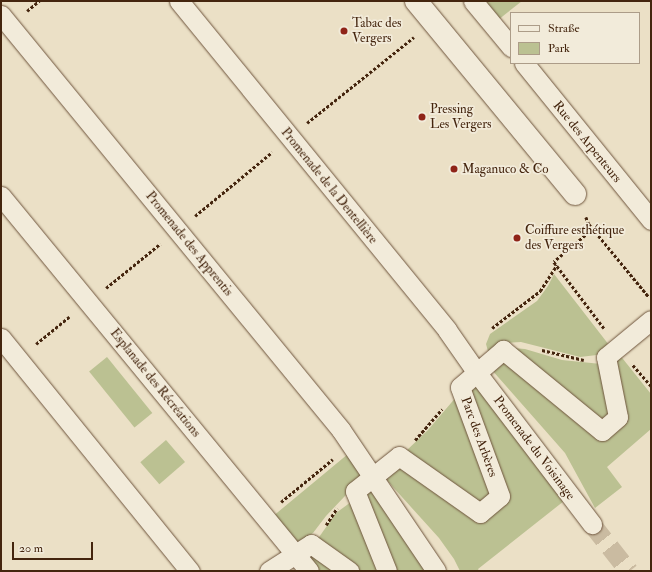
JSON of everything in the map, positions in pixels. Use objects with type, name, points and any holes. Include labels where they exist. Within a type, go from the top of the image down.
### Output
[{"type":"street","name":"Promenade de la Dentellière","points":[[179,1],[447,330],[477,373]]},
{"type":"street","points":[[416,1],[575,194]]},
{"type":"street","points":[[473,1],[510,46]]},
{"type":"street","name":"Promenade des Apprentis","points":[[1,15],[341,430],[371,477],[436,571]]},
{"type":"street","name":"Rue des Arpenteurs","points":[[525,64],[651,220]]},
{"type":"street","name":"Esplanade des Récréations","points":[[1,196],[309,571]]},
{"type":"street","points":[[504,352],[602,431],[618,417],[612,352],[651,320]]},
{"type":"street","points":[[1,338],[190,571]]},
{"type":"street","name":"Parc des Arbères","points":[[399,456],[480,513],[500,496],[460,387],[503,350],[504,352]]},
{"type":"street","name":"Promenade du Voisinage","points":[[477,373],[592,524]]},
{"type":"street","points":[[387,571],[355,491],[399,456]]},
{"type":"street","points":[[268,571],[311,544],[349,571]]},
{"type":"path","points":[[575,194],[589,224],[651,301]]},
{"type":"path","points":[[504,352],[513,344],[521,344],[578,359],[591,360],[612,352],[554,262],[593,229]]},
{"type":"path","points":[[114,282],[148,253]]},
{"type":"path","points":[[486,332],[540,291],[557,265]]},
{"type":"path","points":[[18,359],[88,302]]},
{"type":"path","points":[[399,456],[428,427],[460,387]]},
{"type":"path","points":[[264,516],[350,445]]},
{"type":"path","points":[[311,544],[322,531],[336,509],[355,491]]},
{"type":"green space","points":[[483,1],[522,1],[498,20]]},
{"type":"green space","points":[[554,274],[609,345],[597,355],[580,357],[521,342],[505,343],[489,355],[486,344],[490,334],[537,301],[548,286]]},
{"type":"green space","points":[[512,348],[525,349],[562,360],[601,364],[611,414],[601,422]]},
{"type":"green space","points":[[619,354],[651,394],[651,429],[607,467],[622,487],[595,508],[565,453],[491,369],[503,360],[601,439],[624,419],[612,360]]},
{"type":"green space","points":[[107,357],[152,413],[134,427],[89,371]]},
{"type":"green space","points":[[476,382],[564,501],[478,569],[479,571],[460,571],[454,559],[439,538],[383,476],[399,463],[479,520],[508,498],[467,389]]},
{"type":"green space","points":[[457,396],[493,493],[479,505],[405,452],[428,430]]},
{"type":"green space","points":[[166,440],[185,462],[159,484],[140,462]]},
{"type":"green space","points":[[348,454],[363,477],[326,516],[313,533],[295,545],[272,517]]},
{"type":"green space","points":[[371,487],[430,571],[392,571],[362,495]]},
{"type":"green space","points":[[351,502],[379,571],[358,571],[317,540],[336,513]]},
{"type":"green space","points":[[312,551],[337,571],[317,571],[304,556]]},
{"type":"tunnel","points":[[592,524],[629,571]]},
{"type":"place","name":"Tabac des Vergers","points":[[344,31]]},
{"type":"place","name":"Pressing Les Vergers","points":[[422,117]]},
{"type":"place","name":"Maganuco & Co","points":[[454,169]]},
{"type":"place","name":"Coiffure esthétique des Vergers","points":[[517,238]]}]
